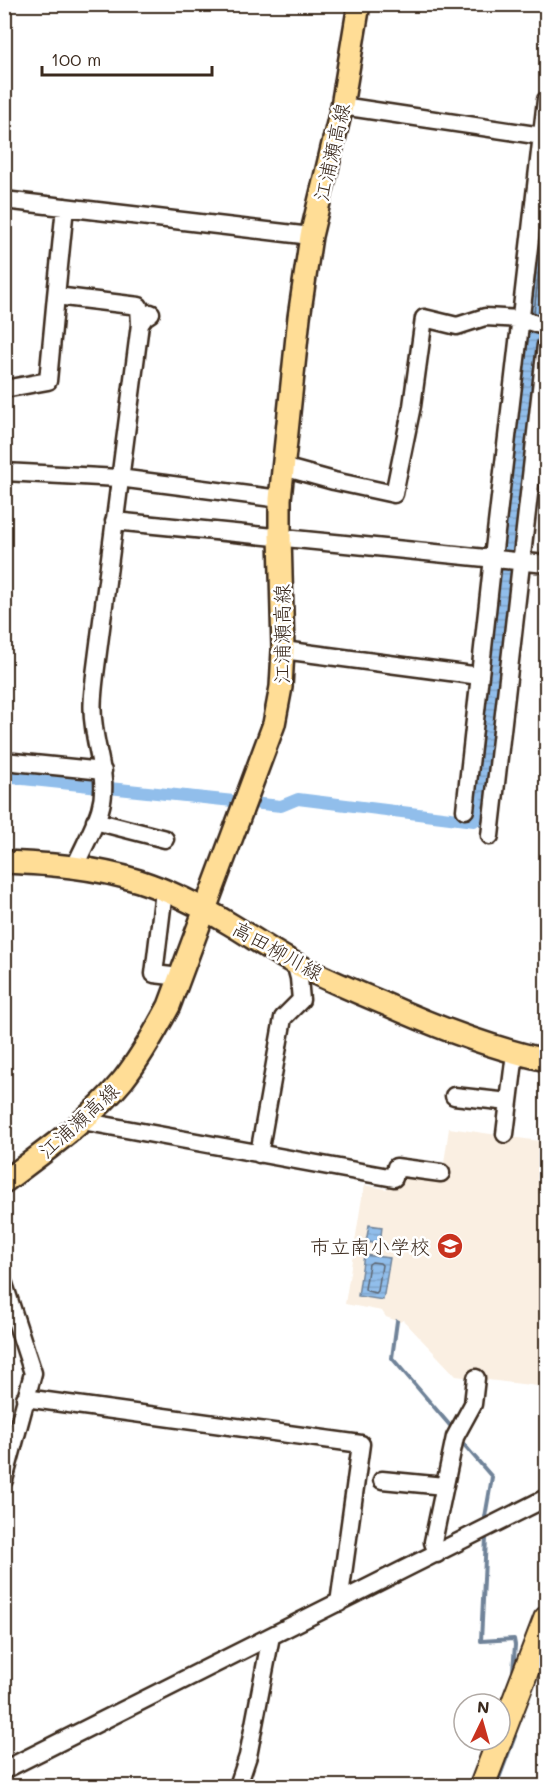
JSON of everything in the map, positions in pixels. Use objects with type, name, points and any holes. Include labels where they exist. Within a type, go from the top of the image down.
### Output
[{"type":"highway","points":[[482,1786],[546,1619]]},
{"type":"main road","name":"江浦瀬高線","points":[[4,1182],[82,1121],[108,1097],[135,1065],[169,1006],[274,724],[282,687],[283,650],[280,499],[299,317],[311,236],[342,106],[359,4]]},
{"type":"main road","name":"高田柳川線","points":[[4,862],[75,866],[111,873],[164,891],[227,922],[295,963],[423,1021],[478,1042],[546,1060]]},
{"type":"street","points":[[465,810],[546,100]]},
{"type":"street","points":[[342,106],[542,136]]},
{"type":"street","points":[[4,200],[311,236]]},
{"type":"street","points":[[4,389],[48,381],[65,207]]},
{"type":"street","points":[[56,296],[139,306],[145,319],[119,478],[92,707],[103,784],[98,815],[75,866]]},
{"type":"street","points":[[283,467],[394,494],[412,406],[424,318],[457,326],[485,317],[521,319],[546,327]]},
{"type":"street","points":[[490,836],[546,345]]},
{"type":"street","points":[[4,472],[119,478],[280,499]]},
{"type":"street","points":[[114,521],[546,564]]},
{"type":"street","points":[[283,650],[480,676]]},
{"type":"street","points":[[4,761],[102,768]]},
{"type":"street","points":[[98,815],[165,839]]},
{"type":"street","points":[[164,891],[154,974],[180,977]]},
{"type":"street","points":[[259,1154],[283,1018],[301,1000],[295,963]]},
{"type":"street","points":[[505,1134],[515,1053]]},
{"type":"street","points":[[454,1096],[509,1102]]},
{"type":"street","points":[[82,1121],[394,1178],[396,1167],[441,1173]]},
{"type":"street","points":[[4,1284],[33,1373],[4,1480]]},
{"type":"street","points":[[437,1554],[433,1542],[454,1437],[472,1404],[476,1378]]},
{"type":"street","points":[[26,1398],[361,1444],[339,1603]]},
{"type":"street","points":[[382,1480],[444,1486]]},
{"type":"street","points":[[4,1770],[546,1498]]},
{"type":"street","points":[[238,1786],[248,1756],[271,1636]]},
{"type":"shaded area","name":"市立南小学校","points":[[449,1128],[546,1142],[546,1387],[456,1376],[403,1320],[400,1322],[386,1317],[382,1311],[345,1304],[364,1185],[387,1189],[388,1182],[398,1170],[442,1177]]},
{"type":"water","points":[[546,155],[546,293],[484,830],[469,812]]},
{"type":"water","points":[[369,1225],[382,1227],[380,1244],[366,1242]]},
{"type":"water","points":[[364,1255],[390,1258],[383,1300],[358,1296]]},
{"type":"waterway","points":[[4,777],[281,806],[298,799],[474,821],[476,802]]},
{"type":"waterway","points":[[397,1321],[392,1358],[453,1429]]},
{"type":"waterway","points":[[460,1440],[492,1477],[485,1517]]},
{"type":"waterway","points":[[486,1538],[481,1641],[514,1639],[513,1672]]},
{"type":"waterway","points":[[496,1786],[515,1736]]},
{"type":"place","name":"市立南小学校","points":[[450,1246]]}]
